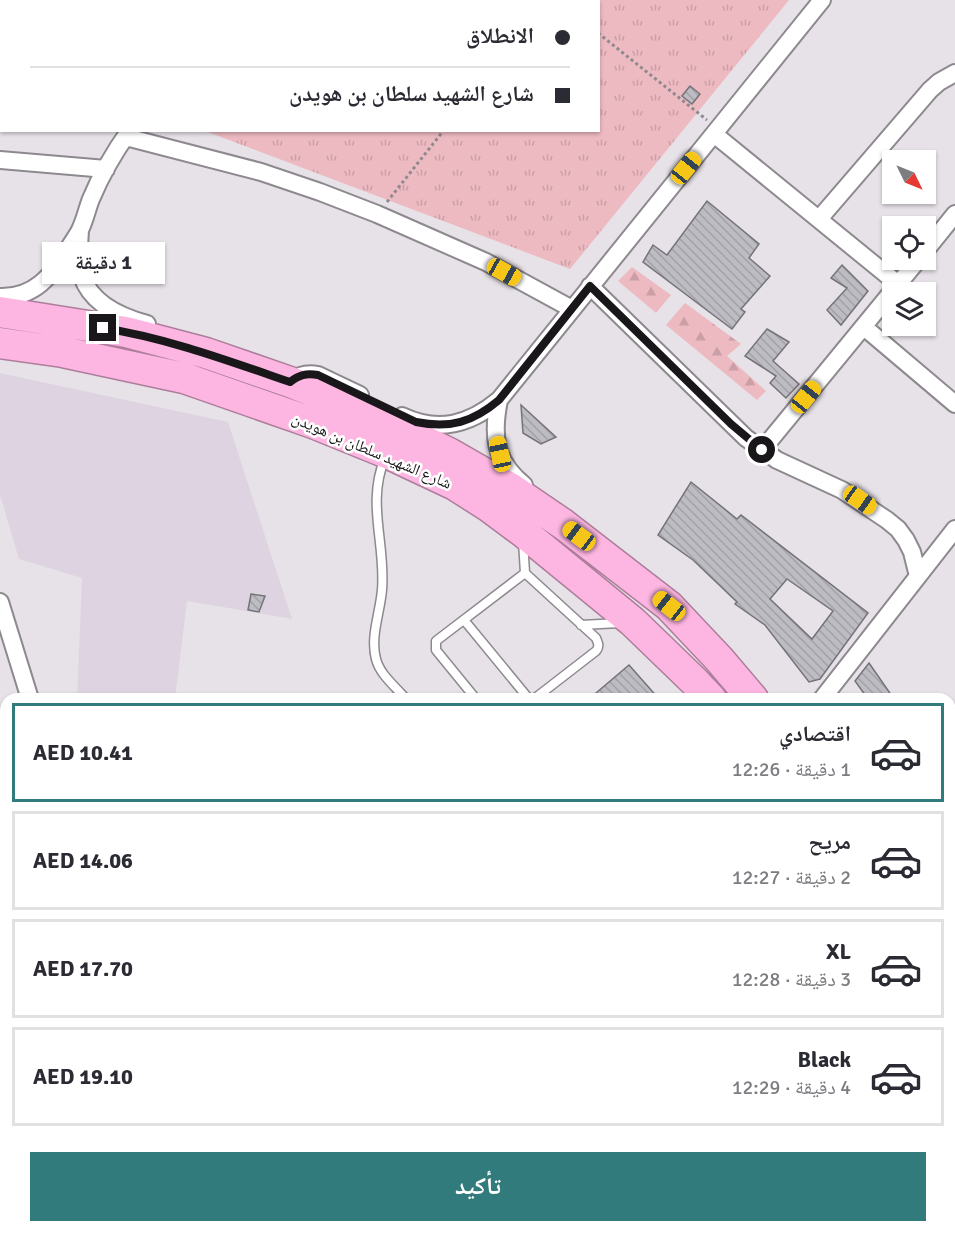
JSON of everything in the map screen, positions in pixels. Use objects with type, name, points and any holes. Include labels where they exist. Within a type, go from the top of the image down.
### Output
[{"type":"highway","name":"شارع الشهيد سلطان بن هويدن","points":[[0,312],[126,332],[206,353],[290,382],[358,409],[449,453],[510,488],[563,524],[669,606],[745,689]]},
{"type":"highway","name":"شارع الشهيد سلطان بن هويدن","points":[[0,343],[63,352],[184,378],[314,423],[387,453],[455,485],[523,532],[633,622],[705,693]]},
{"type":"highway","points":[[633,622],[651,630],[670,644],[692,662],[722,693]]},
{"type":"highway","points":[[733,693],[737,687],[745,689]]},
{"type":"street","points":[[80,230],[79,252],[83,277],[95,299],[115,312],[136,322],[255,356],[290,382],[304,374],[318,375],[416,422],[446,425],[460,422],[487,410],[499,400],[822,0]]},
{"type":"street","points":[[819,219],[930,90],[955,73]]},
{"type":"street","points":[[716,131],[896,282]]},
{"type":"street","points":[[0,297],[21,295],[34,289],[55,270],[80,230],[91,198],[128,134],[261,172],[377,214],[486,262],[572,309]]},
{"type":"street","points":[[0,160],[106,169]]},
{"type":"street","points":[[936,239],[953,219]]},
{"type":"street","points":[[900,282],[910,270]]},
{"type":"street","points":[[590,286],[731,424],[762,450],[793,468],[842,490],[898,529],[912,552],[918,576]]},
{"type":"street","points":[[762,450],[882,304]]},
{"type":"street","points":[[864,327],[955,404]]},
{"type":"street","points":[[499,400],[495,421],[500,454],[509,470],[522,483],[551,502],[563,524]]},
{"type":"street","points":[[827,693],[955,530]]},
{"type":"street","points":[[0,602],[28,693]]},
{"type":"lane","points":[[387,453],[377,482],[376,497],[382,590],[374,649],[376,661],[382,673],[400,693]]},
{"type":"lane","points":[[523,532],[525,573],[596,638],[598,643],[596,651],[540,693]]},
{"type":"lane","points":[[471,693],[436,650],[436,641],[525,573]]},
{"type":"lane","points":[[464,620],[527,693]]},
{"type":"lane","points":[[581,625],[633,622]]},
{"type":"path","points":[[600,35],[716,131]]},
{"type":"path","points":[[377,214],[442,132]]},
{"type":"shaded area","points":[[0,373],[228,422],[292,619],[187,601],[176,693],[77,693],[82,578],[19,559],[0,495]]},
{"type":"green space","points":[[600,0],[789,0],[570,269],[208,132],[600,132]]},
{"type":"green space","points":[[632,267],[671,295],[656,313],[618,281]]},
{"type":"green space","points":[[685,303],[741,344],[727,356],[766,391],[757,400],[666,325]]},
{"type":"building","points":[[690,86],[700,94],[692,104],[682,96]]},
{"type":"building","points":[[707,201],[759,244],[749,258],[770,276],[741,309],[745,312],[732,329],[643,262],[653,245],[667,255]]},
{"type":"building","points":[[842,265],[868,291],[841,325],[827,310],[847,288],[831,278]]},
{"type":"building","points":[[767,329],[789,342],[773,361],[799,384],[786,398],[770,383],[776,376],[745,356]]},
{"type":"building","points":[[521,405],[556,437],[541,444],[523,433]]},
{"type":"building","points":[[691,482],[737,519],[741,515],[868,613],[820,679],[809,682],[765,625],[735,604],[737,602],[693,560],[658,535]],"holes":[[[787,579],[833,611],[812,639],[770,599]]]},
{"type":"building","points":[[251,594],[265,596],[259,612],[248,610]]},
{"type":"building","points":[[869,663],[890,693],[864,693],[855,681]]},
{"type":"building","points":[[629,665],[654,693],[596,693]]},
{"type":"route","points":[[103,328],[206,353],[290,382],[304,374],[318,375],[416,422],[446,425],[474,417],[499,400],[590,286],[731,424],[762,450]]}]
